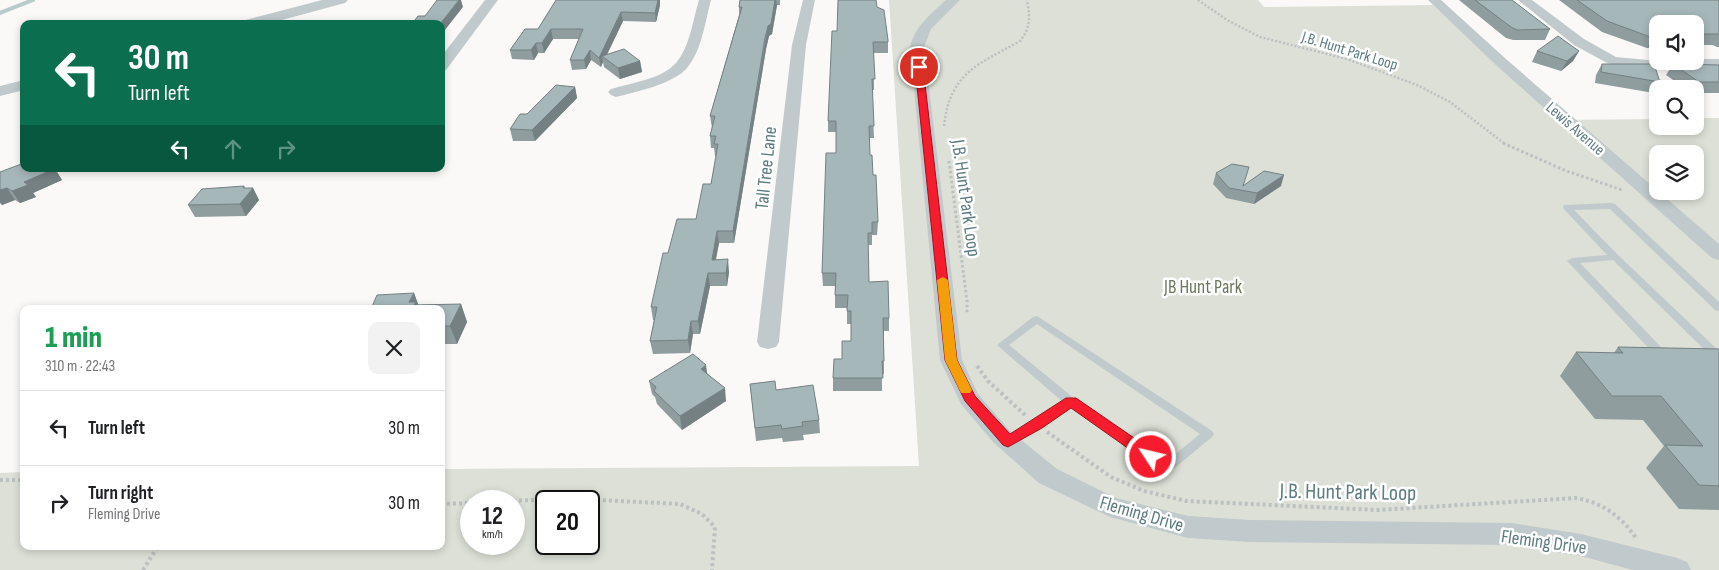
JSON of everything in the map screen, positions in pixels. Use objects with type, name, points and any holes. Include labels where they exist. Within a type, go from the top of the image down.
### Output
[{"type":"street","points":[[263,20],[340,0]]},
{"type":"street","points":[[445,63],[492,0]]},
{"type":"street","points":[[616,92],[668,74],[680,67],[688,53],[705,0]]},
{"type":"street","name":"Tall Tree Lane","points":[[768,342],[799,45],[809,0]]},
{"type":"street","name":"Fleming Drive","points":[[954,0],[924,28],[919,36],[917,47],[951,360],[969,398],[1008,442],[1048,476],[1110,507],[1188,527],[1250,531],[1511,534],[1580,545],[1676,570]]},
{"type":"street","name":"Lewis Avenue","points":[[1434,0],[1501,62],[1719,254]]},
{"type":"street","points":[[1524,0],[1598,54],[1615,61],[1641,64],[1719,63]]},
{"type":"street","points":[[0,91],[20,86]]},
{"type":"lane","points":[[1719,308],[1612,206],[1567,207],[1615,257],[1719,357]]},
{"type":"lane","points":[[1615,257],[1572,261],[1660,353],[1680,354]]},
{"type":"lane","points":[[1037,318],[1208,434],[1167,468],[1071,402],[1002,345],[1037,318]]},
{"type":"lane","points":[[1699,355],[1719,357]]},
{"type":"lane","points":[[1008,442],[1038,425],[1071,402]]},
{"type":"path","name":"J.B. Hunt Park Loop","points":[[943,134],[948,100],[959,79],[974,67],[1020,41],[1025,36],[1030,22],[1027,0]]},
{"type":"path","name":"J.B. Hunt Park Loop","points":[[1198,0],[1227,20],[1260,37],[1347,59],[1417,85],[1450,102],[1509,147],[1564,170],[1624,191]]},
{"type":"path","name":"J.B. Hunt Park Loop","points":[[948,157],[967,301],[967,318]]},
{"type":"path","points":[[974,362],[988,381],[1028,418]]},
{"type":"path","name":"J.B. Hunt Park Loop","points":[[1052,436],[1096,470],[1140,491],[1158,496],[1186,501],[1378,510],[1583,499],[1604,506],[1620,517],[1637,539],[1637,547]]},
{"type":"path","points":[[0,480],[20,480]]},
{"type":"path","points":[[525,500],[578,499],[680,504],[702,514],[715,527],[712,570]]},
{"type":"path","points":[[445,504],[460,503]]},
{"type":"path","points":[[143,570],[156,550]]},
{"type":"green space","name":"JB Hunt Park","points":[[889,0],[1258,0],[1264,7],[1433,5],[1560,120],[1649,119],[1649,135],[1704,135],[1704,118],[1719,118],[1719,570],[0,570],[0,473],[20,472],[20,550],[445,550],[445,469],[919,466]]},
{"type":"building","points":[[437,0],[459,0],[443,20],[415,20],[418,16],[425,16]]},
{"type":"building","points":[[556,0],[658,0],[655,13],[621,12],[599,58],[590,50],[584,60],[570,60],[583,29],[551,29],[542,43],[536,43],[531,50],[510,50],[525,29],[538,29]]},
{"type":"building","points":[[740,0],[775,0],[771,24],[768,26],[765,38],[733,231],[717,231],[712,260],[728,259],[726,273],[708,273],[698,321],[691,321],[688,340],[650,341],[657,307],[651,307],[663,253],[668,253],[677,219],[696,219],[703,184],[711,184],[718,144],[714,144],[716,136],[710,136],[715,116],[710,116],[742,7],[739,7]]},
{"type":"building","points":[[838,0],[876,0],[877,7],[884,10],[888,40],[888,42],[873,42],[875,79],[872,79],[874,126],[869,126],[870,155],[872,155],[873,175],[876,175],[878,222],[872,222],[872,233],[868,233],[869,282],[888,281],[889,318],[883,318],[883,378],[833,378],[834,359],[842,359],[842,341],[851,341],[851,311],[847,311],[848,295],[835,295],[836,273],[822,273],[826,153],[836,153],[836,121],[828,121],[832,31],[837,31]]},
{"type":"building","points":[[1475,0],[1512,0],[1550,29],[1517,30]]},
{"type":"building","points":[[1577,0],[1719,1],[1719,34],[1704,34],[1704,15],[1649,15],[1649,37],[1607,21]]},
{"type":"building","points":[[1558,36],[1579,51],[1567,61],[1537,51]]},
{"type":"building","points":[[624,49],[640,61],[618,68],[602,56]]},
{"type":"building","points":[[1602,64],[1649,64],[1649,70],[1656,70],[1659,80],[1649,80],[1601,72]]},
{"type":"building","points":[[1704,65],[1719,65],[1719,82],[1696,80],[1682,70],[1704,70]]},
{"type":"building","points":[[556,85],[575,87],[532,130],[510,129],[520,114],[527,114]]},
{"type":"building","points":[[20,164],[20,172],[47,172],[24,182],[28,185],[12,191],[7,188],[0,190],[0,172]]},
{"type":"building","points":[[1232,164],[1249,167],[1243,186],[1264,171],[1284,175],[1257,193],[1229,188],[1216,173]]},
{"type":"building","points":[[244,186],[243,188],[253,188],[240,204],[188,205],[202,189]]},
{"type":"building","points":[[414,293],[409,302],[416,302],[414,305],[373,305],[377,295]]},
{"type":"building","points":[[461,304],[450,326],[445,326],[445,305],[414,305]]},
{"type":"building","points":[[1618,347],[1719,349],[1719,486],[1699,485],[1665,445],[1703,446],[1661,396],[1612,396],[1576,352],[1623,353]]},
{"type":"building","points":[[693,354],[706,365],[701,369],[725,388],[680,416],[654,391],[656,387],[649,381]]},
{"type":"building","points":[[775,381],[776,390],[813,385],[819,420],[802,422],[803,426],[782,429],[781,425],[755,428],[750,384]]},
{"type":"waterway","points":[[0,13],[33,0]]},
{"type":"slow traffic","points":[[943,280],[951,360],[966,390]]},
{"type":"route","points":[[919,67],[951,360],[969,398],[1008,442],[1038,425],[1071,402],[1151,457]]}]
